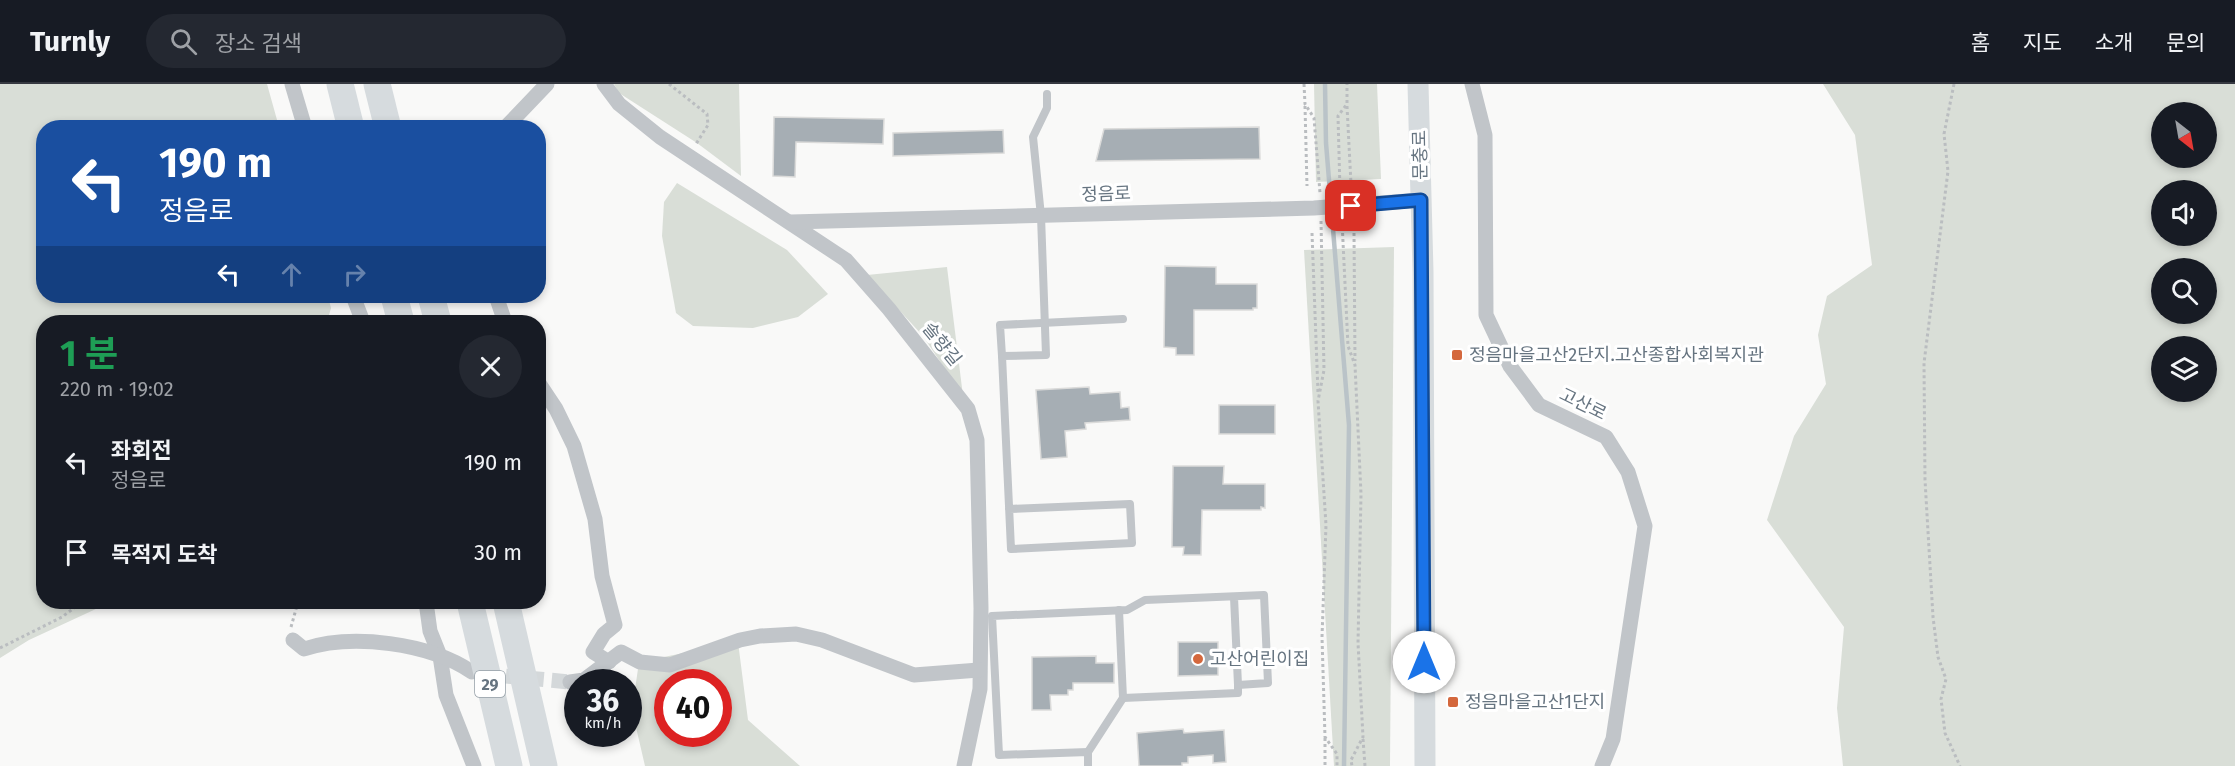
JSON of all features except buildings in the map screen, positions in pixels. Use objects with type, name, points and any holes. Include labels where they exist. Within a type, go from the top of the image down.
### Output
[{"type":"highway","points":[[340,84],[349,120]]},
{"type":"highway","points":[[377,84],[386,120]]},
{"type":"highway","name":"29","points":[[472,609],[509,766]]},
{"type":"highway","name":"29","points":[[508,609],[543,766]]},
{"type":"street","points":[[292,84],[302,120]]},
{"type":"street","points":[[513,120],[547,84]]},
{"type":"street","name":"솔향길","points":[[604,84],[619,104],[688,155],[846,260],[889,309],[968,409],[977,440],[981,608],[980,689],[964,766]]},
{"type":"street","name":"문충로","points":[[1418,84],[1421,200],[1425,766]]},
{"type":"street","name":"고산로","points":[[1472,84],[1485,135],[1486,315],[1510,366],[1539,405],[1606,437],[1628,472],[1645,526],[1613,739],[1602,766]]},
{"type":"street","name":"정음로","points":[[791,222],[1318,207],[1421,200]]},
{"type":"street","points":[[546,394],[574,446],[595,519],[602,576],[615,625],[604,634],[593,652],[609,662]]},
{"type":"street","points":[[427,609],[430,631],[440,656],[446,695],[474,766]]},
{"type":"street","points":[[599,669],[621,652],[640,662],[670,665],[740,640],[796,634],[822,640],[914,675],[979,670]]},
{"type":"street","points":[[292,640],[304,649],[337,640],[384,643],[440,656],[472,672]]},
{"type":"lane","points":[[1002,356],[1046,355],[1041,216],[1033,137],[1047,108],[1047,94]]},
{"type":"lane","points":[[1009,509],[1130,504],[1132,543],[1011,549],[1009,509],[1002,356],[1000,324],[1122,319]]},
{"type":"lane","points":[[1088,752],[999,755],[992,616],[1119,610],[1127,609],[1145,600],[1264,595],[1268,683],[1238,685]]},
{"type":"lane","points":[[1124,698],[1238,693],[1234,597]]},
{"type":"lane","points":[[1088,766],[1088,752],[1124,698],[1119,610]]},
{"type":"path","points":[[669,84],[707,114],[708,125],[688,155]]},
{"type":"path","points":[[1304,84],[1307,186]]},
{"type":"path","points":[[1347,84],[1351,184]]},
{"type":"path","points":[[1954,84],[1944,134],[1948,171],[1924,363],[1924,480],[1933,617],[1938,657],[1946,679],[1941,699],[1942,710],[1945,733],[1960,766]]},
{"type":"path","points":[[1305,104],[1314,118],[1318,207],[1324,370],[1318,401]]},
{"type":"path","points":[[1347,104],[1338,116],[1344,205],[1348,346],[1355,365]]},
{"type":"path","points":[[1312,233],[1318,401],[1326,525],[1322,637],[1325,766]]},
{"type":"path","points":[[1354,233],[1355,365],[1361,494],[1358,643],[1365,766]]},
{"type":"path","points":[[0,648],[62,617],[73,609]]},
{"type":"path","points":[[292,640],[291,625],[296,609]]},
{"type":"path","points":[[1325,737],[1337,754],[1337,766]]},
{"type":"path","points":[[1352,766],[1351,760],[1363,737]]},
{"type":"shaded area","points":[[0,84],[267,84],[277,120],[36,120],[36,303],[330,303],[331,308],[329,315],[36,315],[36,609],[96,609],[29,640],[0,658]]},
{"type":"shaded area","points":[[614,84],[739,84],[741,176],[697,143],[619,93]]},
{"type":"shaded area","points":[[1314,84],[1377,84],[1381,179],[1316,182]]},
{"type":"shaded area","points":[[1823,84],[2235,84],[2235,766],[1843,766],[1837,708],[1844,627],[1767,520],[1794,436],[1826,384],[1818,335],[1827,296],[1872,265],[1855,135]]},
{"type":"shaded area","points":[[677,183],[787,250],[828,294],[798,317],[753,328],[693,326],[676,313],[662,236],[664,202]]},
{"type":"shaded area","points":[[1394,247],[1390,766],[1334,766],[1304,250]]},
{"type":"shaded area","points":[[947,267],[963,396],[923,336],[867,275]]},
{"type":"shaded area","points":[[738,642],[748,720],[800,766],[645,766],[641,747],[642,669],[638,669],[639,662]]},
{"type":"waterway","points":[[1325,84],[1326,143],[1349,425],[1344,766]]},
{"type":"tunnel","points":[[483,674],[564,681]]},
{"type":"place","name":"정음마을고산2단지.고산종합사회복지관","points":[[1457,355]]},
{"type":"place","name":"고산어린이집","points":[[1198,659]]},
{"type":"place","name":"정음마을고산1단지","points":[[1453,702]]},
{"type":"route","points":[[1351,206],[1421,200],[1424,662]]}]
